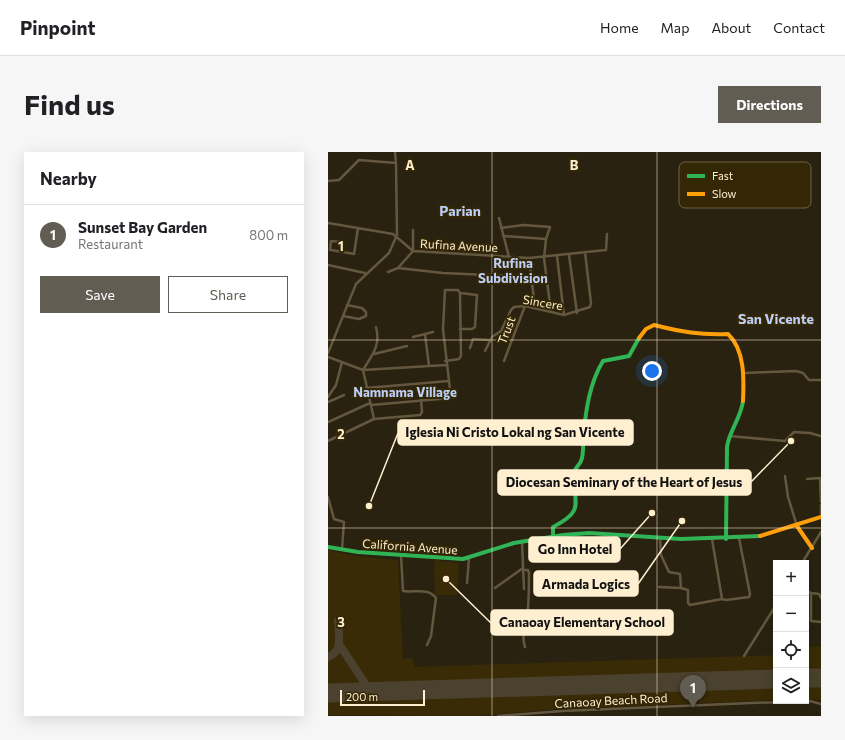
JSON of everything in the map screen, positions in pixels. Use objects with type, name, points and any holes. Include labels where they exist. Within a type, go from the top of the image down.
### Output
[{"type":"street","points":[[328,353],[356,284],[388,253],[397,235],[395,152]]},
{"type":"street","points":[[328,181],[335,182],[342,179],[358,161],[396,163]]},
{"type":"street","points":[[499,218],[509,257]]},
{"type":"street","points":[[328,223],[397,235]]},
{"type":"street","points":[[501,228],[524,225],[549,226],[550,229],[546,239],[544,258],[551,312]]},
{"type":"street","points":[[340,252],[341,242],[331,241],[330,250],[340,252],[354,254],[358,228]]},
{"type":"street","points":[[388,272],[398,268],[413,251],[413,230]]},
{"type":"street","name":"Rufina Avenue","points":[[397,235],[413,251],[544,258],[606,250],[607,234]]},
{"type":"street","points":[[503,236],[546,239]]},
{"type":"street","name":"Sincere","points":[[485,351],[490,340],[501,331],[512,308],[526,306],[564,315],[588,310],[591,306],[585,252]]},
{"type":"street","points":[[569,255],[577,313]]},
{"type":"street","points":[[557,256],[564,315]]},
{"type":"street","points":[[529,258],[535,308]]},
{"type":"street","points":[[328,265],[366,274]]},
{"type":"street","points":[[398,268],[443,274],[531,277]]},
{"type":"street","points":[[328,422],[370,404],[449,398],[452,396],[446,365],[443,329],[444,291],[452,290],[460,293],[475,293],[477,297],[475,327],[472,329],[460,329]]},
{"type":"street","points":[[446,361],[461,357],[460,293]]},
{"type":"street","points":[[343,316],[358,319],[366,316],[366,312],[362,308],[347,305]]},
{"type":"street","name":"Trust","points":[[504,361],[526,306]]},
{"type":"street","points":[[552,537],[553,526],[568,519],[577,503],[574,474],[575,469],[581,462],[591,387],[603,360],[629,356],[646,329],[650,326],[657,325],[679,332],[700,335],[728,334],[734,340],[742,363],[742,407],[729,436],[727,456],[726,539]]},
{"type":"street","points":[[374,419],[363,370],[373,354],[378,342],[376,327]]},
{"type":"street","points":[[413,337],[433,332]]},
{"type":"street","points":[[425,334],[430,366]]},
{"type":"street","points":[[470,348],[473,339],[490,340]]},
{"type":"street","points":[[373,354],[407,346]]},
{"type":"street","points":[[328,357],[363,370],[446,365]]},
{"type":"street","points":[[328,397],[336,385],[342,362]]},
{"type":"street","points":[[743,373],[796,371],[803,373],[809,380],[820,380]]},
{"type":"street","points":[[366,388],[449,381]]},
{"type":"street","points":[[328,402],[344,395]]},
{"type":"street","points":[[328,441],[374,419],[420,415],[422,412],[421,399]]},
{"type":"street","points":[[729,436],[786,441],[790,434],[794,432],[810,433],[821,436]]},
{"type":"street","points":[[785,476],[788,497],[797,526],[812,548]]},
{"type":"street","points":[[807,479],[820,478],[821,502]]},
{"type":"street","points":[[328,497],[334,519],[344,521],[342,549]]},
{"type":"street","points":[[821,505],[821,518]]},
{"type":"street","name":"California Avenue","points":[[328,547],[358,552],[449,560],[469,558],[522,542],[589,533],[660,538],[726,539],[757,537],[821,518]]},
{"type":"street","points":[[804,560],[821,532]]},
{"type":"street","points":[[660,538],[662,558],[669,572],[680,574],[681,588]]},
{"type":"street","points":[[659,587],[681,588],[688,590],[688,603],[690,605],[750,596],[739,538]]},
{"type":"street","points":[[712,539],[722,599]]},
{"type":"street","points":[[522,542],[524,589]]},
{"type":"street","points":[[401,555],[403,591],[423,591],[432,594],[436,598],[431,636],[427,645]]},
{"type":"street","points":[[467,583],[469,558]]},
{"type":"street","points":[[495,588],[524,569]]},
{"type":"street","points":[[524,569],[528,570],[529,573],[530,593],[527,620],[522,636],[525,647]]},
{"type":"street","points":[[821,598],[819,594],[811,593],[811,621],[821,622]]},
{"type":"street","points":[[744,656],[773,610]]},
{"type":"street","name":"Canaoay Beach Road","points":[[498,716],[562,711],[758,702],[810,701],[821,704]]},
{"type":"shaded area","points":[[328,550],[355,556],[398,560],[403,659],[412,658],[414,667],[773,655],[773,700],[556,709],[476,716],[328,715]]},
{"type":"shaded area","points":[[434,560],[459,563],[457,595],[435,595]]},
{"type":"shaded area","points":[[821,646],[821,700],[809,699],[809,647]]},
{"type":"taxiway","points":[[328,657],[333,655],[338,647],[338,621]]},
{"type":"taxiway","points":[[339,644],[366,685],[372,690],[378,692]]},
{"type":"taxiway","points":[[360,692],[366,690],[366,685]]},
{"type":"runway","points":[[809,678],[821,678]]},
{"type":"runway","points":[[328,693],[773,679]]},
{"type":"traffic: fast","points":[[553,537],[553,527],[570,516],[576,505],[574,472],[582,458],[587,408],[594,379],[603,361],[629,356],[639,338]]},
{"type":"traffic: fast","points":[[726,539],[727,447],[743,401]]},
{"type":"traffic: fast","points":[[328,547],[358,552],[463,559],[514,543],[563,535],[589,533],[681,539],[760,536]]},
{"type":"traffic: slow","points":[[639,338],[646,329],[654,325],[673,330],[708,334],[728,334],[738,348],[740,356],[743,374],[743,401]]},
{"type":"traffic: slow","points":[[760,536],[821,517]]},
{"type":"traffic: slow","points":[[797,526],[812,548]]},
{"type":"place","name":"Diocesan Seminary of the Heart of Jesus","points":[[791,441]]},
{"type":"place","name":"Iglesia Ni Cristo Lokal ng San Vicente","points":[[369,506]]},
{"type":"place","name":"Go Inn Hotel","points":[[652,513]]},
{"type":"place","name":"Armada Logics","points":[[682,521]]},
{"type":"place","name":"Canaoay Elementary School","points":[[446,579]]},
{"type":"place","name":"Sunset Bay Garden","points":[[693,708]]},
{"type":"district","name":"Parian","points":[[460,210]]},
{"type":"district","name":"Rufina Subdivision","points":[[513,270]]},
{"type":"district","name":"San Vicente","points":[[776,318]]},
{"type":"district","name":"Namnama Village","points":[[405,392]]}]
